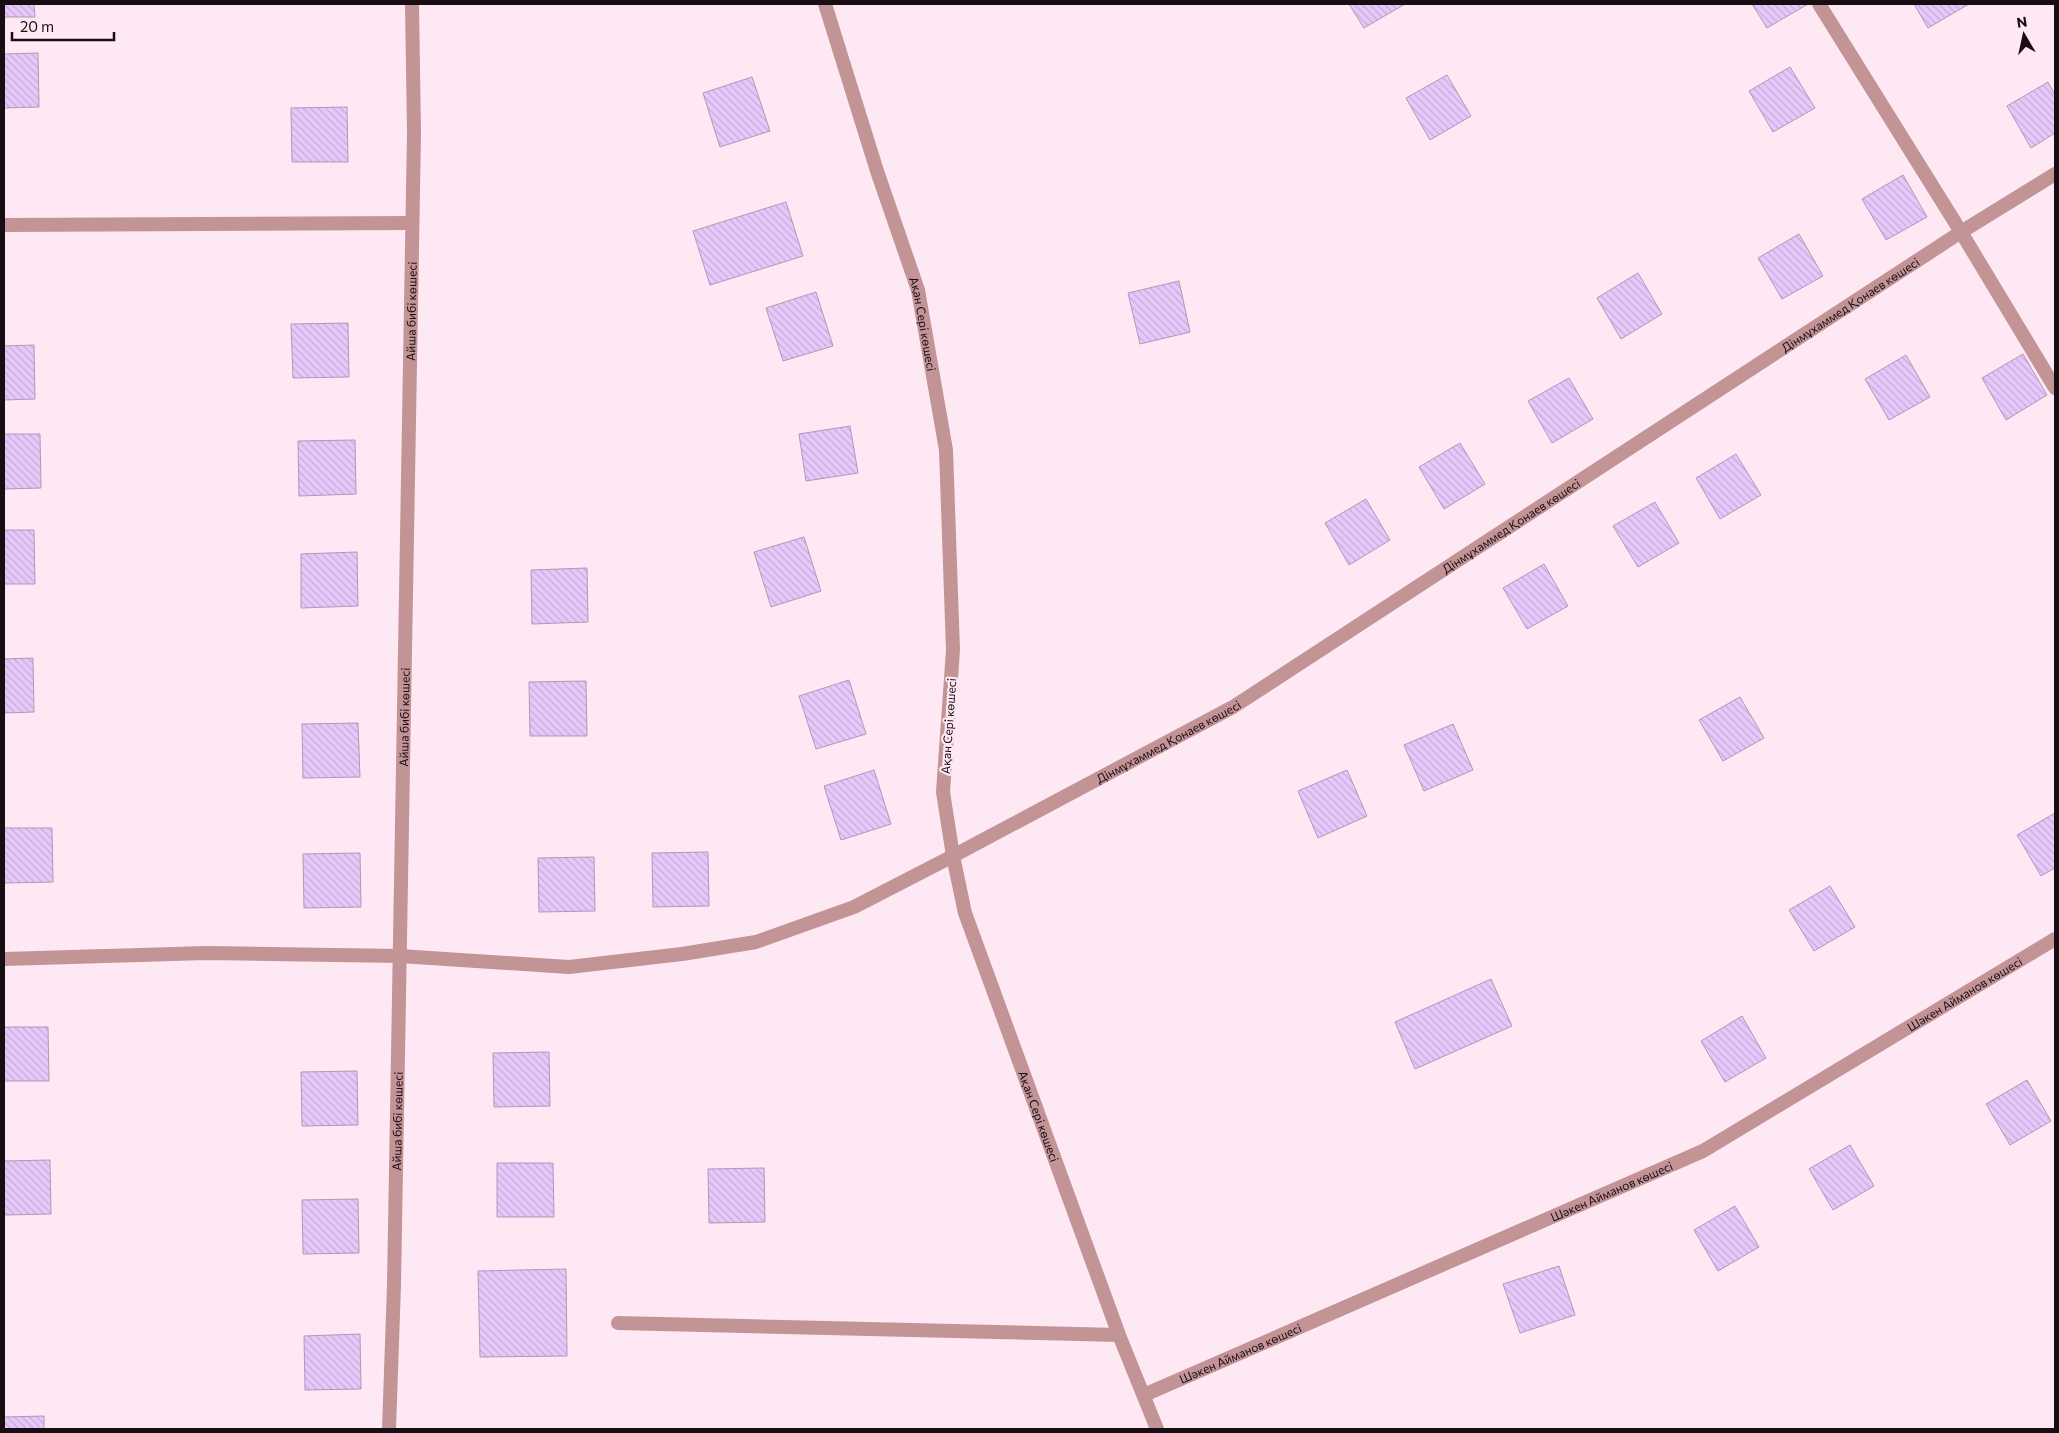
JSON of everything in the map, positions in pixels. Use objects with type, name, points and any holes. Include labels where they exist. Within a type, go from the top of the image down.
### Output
[{"type":"street","name":"Айша бибі көшесі","points":[[390,1429],[414,133],[412,4]]},
{"type":"street","name":"Ақан Сері көшесі","points":[[825,4],[877,171],[918,290],[946,450],[953,650],[943,792],[953,856],[965,913],[1119,1335],[1157,1429]]},
{"type":"street","points":[[1820,4],[2055,388]]},
{"type":"street","name":"Дінмұхаммед Қонаев көшесі","points":[[4,959],[207,953],[400,956],[568,967],[682,954],[756,942],[854,907],[1233,707],[1961,232],[2055,174]]},
{"type":"street","points":[[4,225],[412,223]]},
{"type":"street","name":"Шәкен Айманов көшесі","points":[[1144,1395],[1703,1151],[2055,939]]},
{"type":"street","points":[[618,1323],[1119,1335]]},
{"type":"building","points":[[4,4],[34,4],[35,17],[4,17]]},
{"type":"building","points":[[1349,4],[1405,4],[1364,28]]},
{"type":"building","points":[[1752,4],[1808,4],[1767,28]]},
{"type":"building","points":[[1914,4],[1969,4],[1928,28]]},
{"type":"building","points":[[38,53],[39,107],[4,108],[4,54]]},
{"type":"building","points":[[1790,67],[1815,108],[1773,132],[1749,91]]},
{"type":"building","points":[[1447,75],[1471,116],[1430,140],[1406,98]]},
{"type":"building","points":[[752,77],[770,131],[720,147],[703,93]]},
{"type":"building","points":[[2048,82],[2055,95],[2055,133],[2031,148],[2007,106]]},
{"type":"building","points":[[347,107],[348,162],[292,162],[291,108]]},
{"type":"building","points":[[1903,175],[1927,217],[1886,240],[1862,199]]},
{"type":"building","points":[[786,202],[803,256],[710,285],[693,231]]},
{"type":"building","points":[[1799,234],[1823,276],[1782,299],[1758,258]]},
{"type":"building","points":[[1638,273],[1662,314],[1621,339],[1597,298]]},
{"type":"building","points":[[1179,281],[1190,332],[1140,344],[1128,293]]},
{"type":"building","points":[[816,292],[833,346],[783,361],[766,308]]},
{"type":"building","points":[[348,323],[349,377],[293,378],[291,324]]},
{"type":"building","points":[[34,345],[35,399],[4,400],[4,346]]},
{"type":"building","points":[[2023,354],[2047,395],[2006,420],[1982,378]]},
{"type":"building","points":[[1906,355],[1930,397],[1889,420],[1865,379]]},
{"type":"building","points":[[1569,378],[1593,419],[1552,443],[1528,401]]},
{"type":"building","points":[[850,426],[858,473],[806,481],[799,434]]},
{"type":"building","points":[[4,434],[40,434],[41,488],[4,489]]},
{"type":"building","points":[[355,440],[356,494],[299,496],[298,441]]},
{"type":"building","points":[[1460,443],[1485,484],[1444,509],[1419,467]]},
{"type":"building","points":[[1736,454],[1761,495],[1720,519],[1696,478]]},
{"type":"building","points":[[1366,499],[1390,540],[1349,565],[1325,523]]},
{"type":"building","points":[[1655,502],[1679,543],[1638,567],[1613,526]]},
{"type":"building","points":[[4,530],[34,530],[35,584],[4,584]]},
{"type":"building","points":[[804,537],[821,591],[771,607],[754,552]]},
{"type":"building","points":[[357,552],[358,606],[301,608],[301,554]]},
{"type":"building","points":[[1544,564],[1568,606],[1527,629],[1503,588]]},
{"type":"building","points":[[587,568],[588,622],[532,624],[531,570]]},
{"type":"building","points":[[33,658],[34,712],[4,713],[4,659]]},
{"type":"building","points":[[849,680],[866,734],[816,749],[799,696]]},
{"type":"building","points":[[586,681],[587,736],[530,736],[529,682]]},
{"type":"building","points":[[1740,697],[1764,738],[1723,761],[1699,720]]},
{"type":"building","points":[[358,723],[360,777],[303,778],[302,724]]},
{"type":"building","points":[[1453,724],[1473,770],[1424,791],[1404,745]]},
{"type":"building","points":[[874,770],[891,824],[841,840],[824,786]]},
{"type":"building","points":[[1347,770],[1367,816],[1318,838],[1298,791]]},
{"type":"building","points":[[2055,813],[2055,868],[2041,876],[2017,835]]},
{"type":"building","points":[[4,828],[52,828],[53,882],[4,883]]},
{"type":"building","points":[[708,852],[709,906],[653,907],[652,853]]},
{"type":"building","points":[[360,853],[361,907],[304,908],[303,854]]},
{"type":"building","points":[[594,857],[595,911],[539,912],[538,858]]},
{"type":"building","points":[[1830,886],[1855,927],[1814,951],[1789,910]]},
{"type":"building","points":[[1491,979],[1512,1026],[1415,1069],[1395,1022]]},
{"type":"building","points":[[1742,1016],[1766,1058],[1725,1082],[1701,1041]]},
{"type":"building","points":[[4,1027],[48,1027],[49,1081],[4,1081]]},
{"type":"building","points":[[549,1052],[550,1106],[494,1107],[493,1053]]},
{"type":"building","points":[[357,1071],[358,1125],[302,1126],[301,1072]]},
{"type":"building","points":[[2027,1080],[2051,1121],[2010,1145],[1986,1104]]},
{"type":"building","points":[[1850,1145],[1874,1186],[1833,1210],[1809,1169]]},
{"type":"building","points":[[50,1160],[51,1214],[4,1215],[4,1161]]},
{"type":"building","points":[[497,1163],[553,1163],[554,1217],[497,1217]]},
{"type":"building","points":[[764,1168],[765,1222],[709,1223],[708,1169]]},
{"type":"building","points":[[358,1199],[359,1253],[303,1254],[302,1200]]},
{"type":"building","points":[[1735,1206],[1759,1247],[1718,1271],[1694,1230]]},
{"type":"building","points":[[1559,1266],[1575,1315],[1520,1333],[1503,1284]]},
{"type":"building","points":[[566,1269],[567,1356],[480,1357],[478,1271]]},
{"type":"building","points":[[360,1334],[361,1389],[305,1390],[304,1336]]},
{"type":"building","points":[[44,1416],[44,1429],[4,1429],[4,1417]]}]
